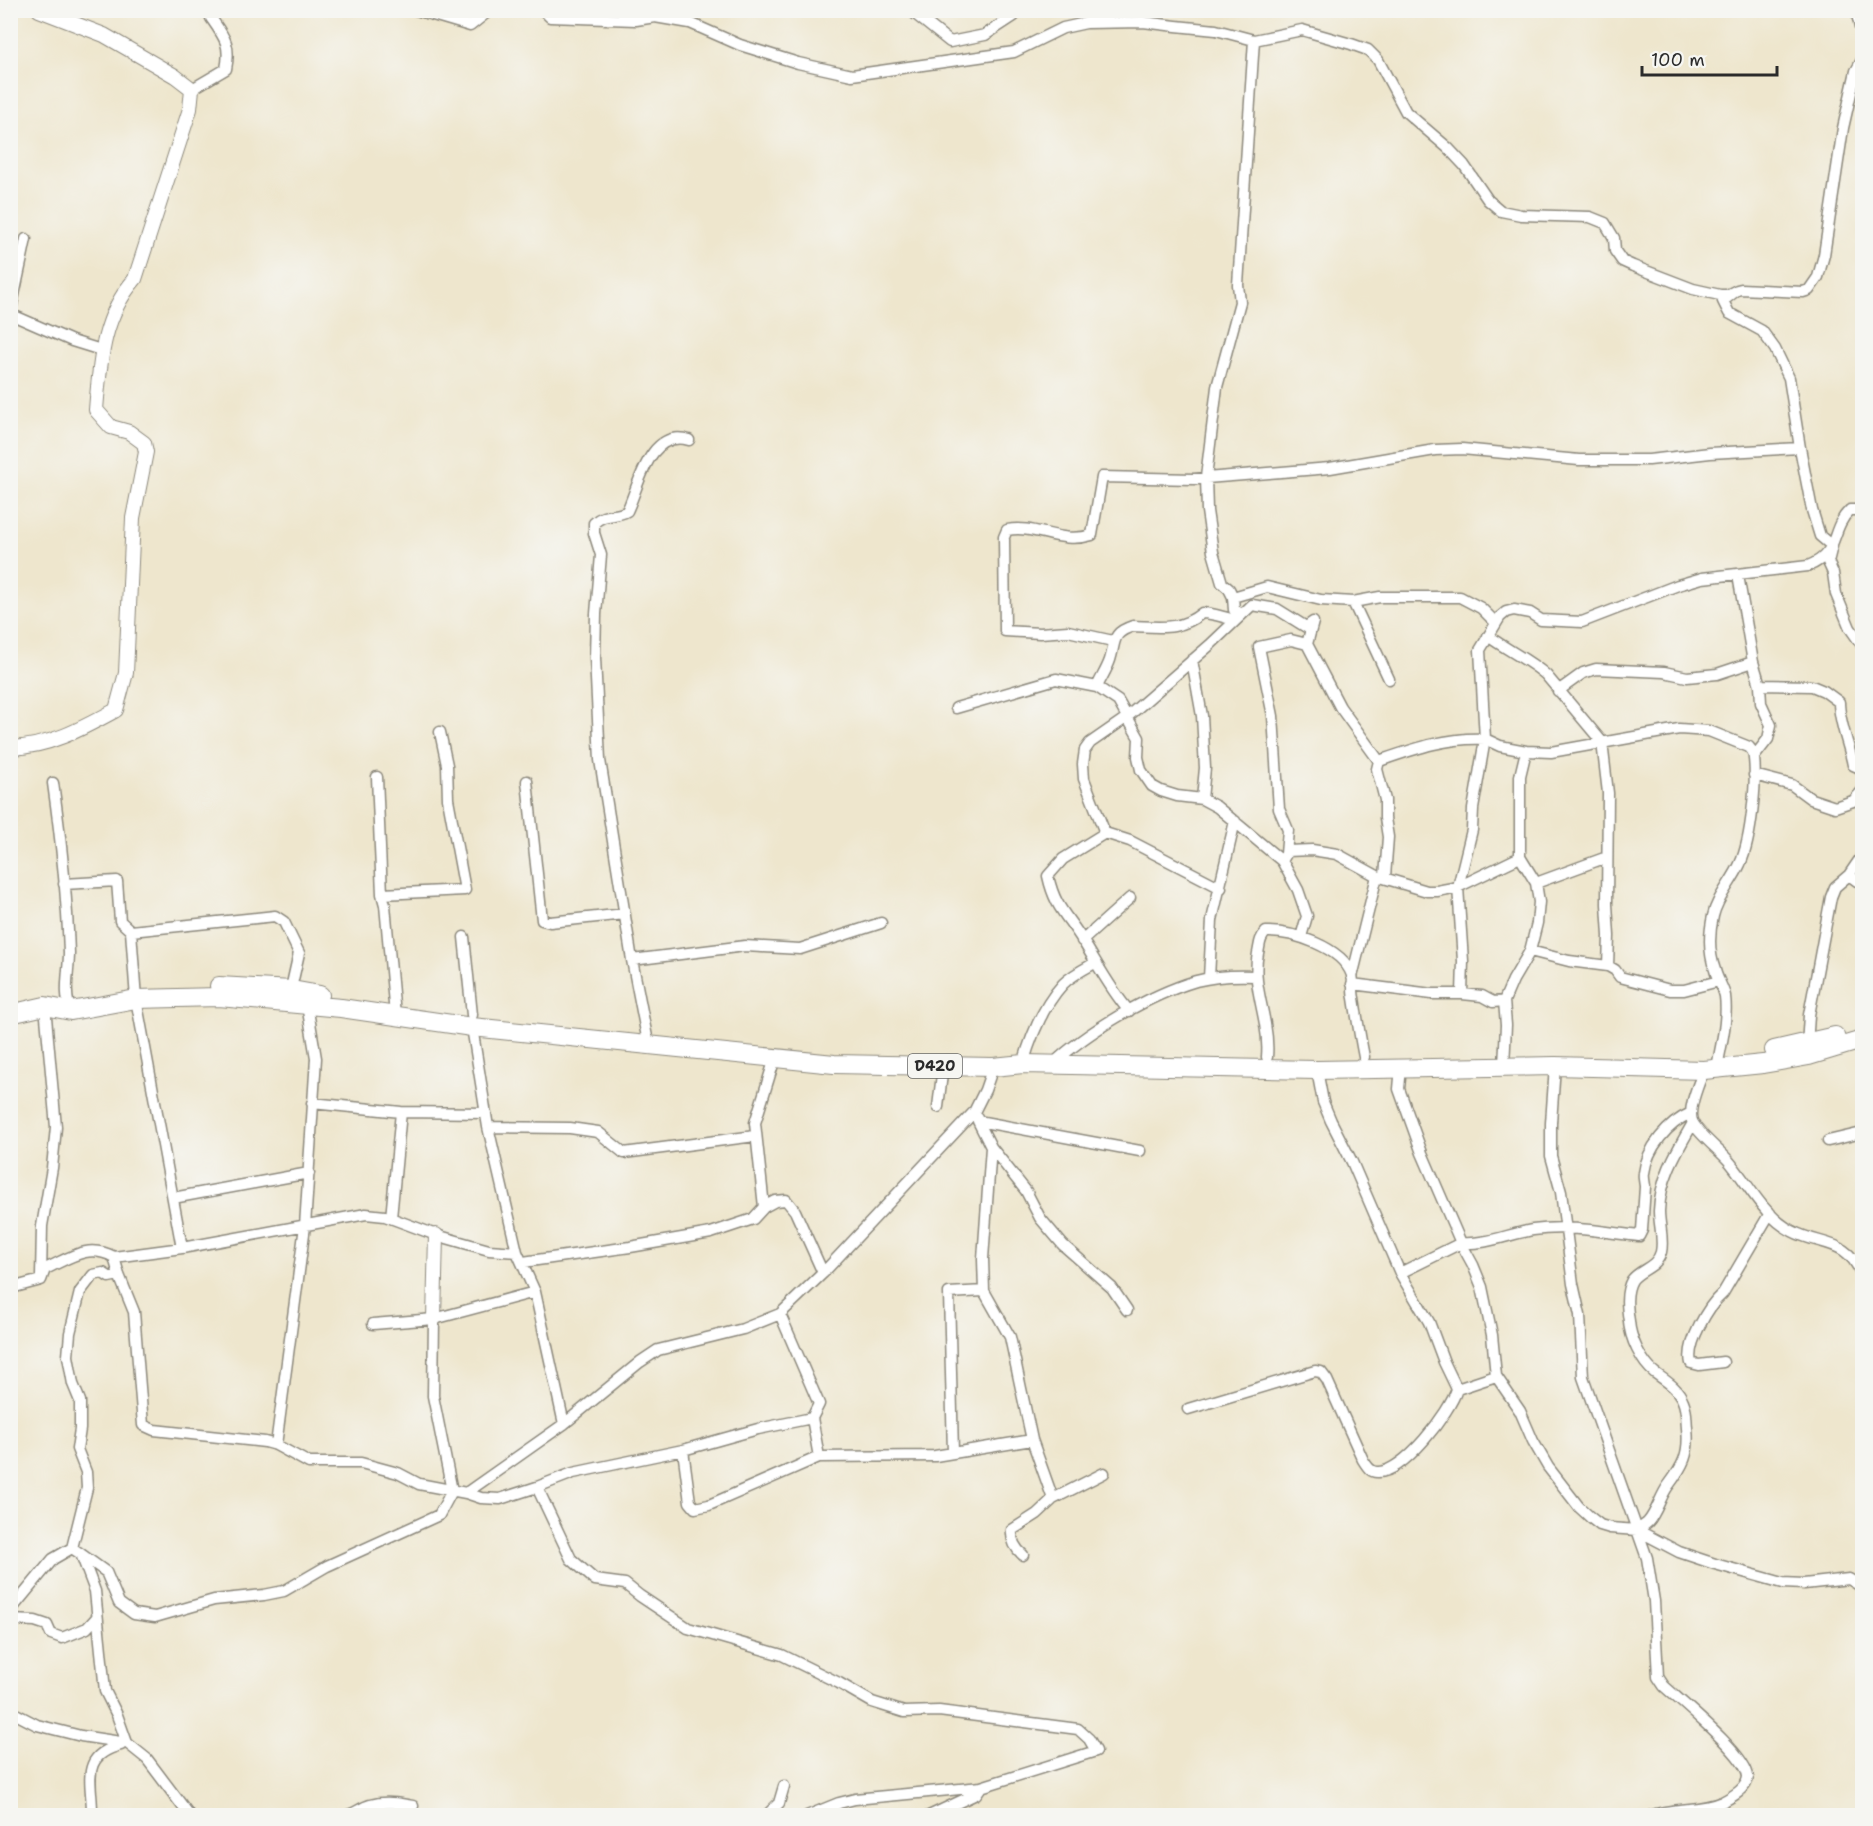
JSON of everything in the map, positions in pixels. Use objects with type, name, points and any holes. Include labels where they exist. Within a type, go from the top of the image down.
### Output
[{"type":"highway","name":"D420","points":[[10,1014],[45,1006],[69,1007],[136,994],[219,997],[290,996],[472,1021],[834,1064],[993,1067],[1024,1059]]},
{"type":"highway","name":"D420","points":[[290,996],[307,1005],[395,1010]]},
{"type":"highway","name":"D420","points":[[10,1003],[34,999],[69,1007]]},
{"type":"highway","name":"D420","points":[[643,1040],[813,1052],[1317,1070],[1505,1061],[1555,1066],[1763,1064],[1863,1029]]},
{"type":"highway","name":"D420","points":[[1807,1050],[1863,1040]]},
{"type":"highway","name":"D420","points":[[1057,1060],[1268,1057],[1505,1061],[1656,1059],[1713,1065]]},
{"type":"street","points":[[39,10],[104,35],[175,76],[192,89]]},
{"type":"street","points":[[192,89],[226,69],[230,51],[223,35],[211,18],[215,10]]},
{"type":"street","points":[[416,10],[470,26],[490,10]]},
{"type":"street","points":[[543,10],[550,17],[636,20],[655,17],[690,23],[740,45],[852,75],[1014,52],[1063,28],[1086,23],[1143,22],[1216,30],[1254,40],[1302,30],[1352,44],[1368,51],[1377,60],[1406,111],[1449,148],[1496,208],[1521,215],[1590,216],[1605,223],[1614,238],[1615,251],[1622,261],[1693,289],[1720,295],[1728,295],[1737,290],[1803,292],[1809,290],[1818,278],[1830,217],[1843,128],[1856,72],[1863,60]]},
{"type":"street","points":[[910,10],[950,42],[985,35],[1014,16],[1016,10]]},
{"type":"street","points":[[1856,10],[1863,36]]},
{"type":"street","points":[[1239,617],[1234,610],[1233,597],[1229,589],[1222,584],[1218,571],[1208,511],[1206,477],[1217,387],[1240,302],[1239,285],[1254,40]]},
{"type":"street","points":[[10,747],[22,747],[56,740],[116,710],[126,673],[133,518],[146,452],[144,443],[129,432],[111,427],[96,410],[101,350],[114,312],[125,291],[135,279],[190,109],[192,89]]},
{"type":"street","points":[[26,238],[10,314],[72,341],[101,350]]},
{"type":"street","points":[[1737,290],[1723,301],[1730,314],[1762,331],[1775,349],[1789,378],[1812,510],[1820,536],[1832,546]]},
{"type":"street","points":[[643,1040],[600,760],[595,658],[601,555],[594,534],[594,524],[600,517],[622,514],[627,511],[644,465],[664,442],[678,438],[689,440]]},
{"type":"street","points":[[1113,641],[1068,631],[1040,633],[1005,631],[1004,537],[1007,530],[1017,528],[1059,538],[1081,538],[1092,535],[1102,477],[1194,479],[1330,468],[1453,449],[1493,450],[1579,460],[1649,460],[1710,453],[1800,448]]},
{"type":"street","points":[[1863,510],[1850,510],[1843,516],[1836,530],[1828,562],[1833,573],[1836,594],[1850,628],[1863,645]]},
{"type":"street","points":[[1462,994],[1463,961],[1458,887],[1472,830],[1473,808],[1485,739],[1480,650],[1500,617],[1514,610],[1530,613],[1541,620],[1582,622],[1702,578],[1808,566],[1818,562],[1832,546]]},
{"type":"street","points":[[1738,575],[1753,662],[1760,685],[1761,703],[1771,725],[1768,739],[1754,757]]},
{"type":"street","points":[[1233,597],[1267,587],[1321,600],[1353,602],[1380,597],[1460,597],[1481,608],[1496,623]]},
{"type":"street","points":[[1353,602],[1389,679]]},
{"type":"street","points":[[1221,888],[1130,841],[1106,833],[1084,779],[1085,750],[1090,743],[1126,718],[1252,605],[1268,606],[1306,627],[1313,622],[1307,644],[1340,707],[1379,761],[1377,769],[1384,800],[1384,818],[1388,837],[1381,877],[1352,980]]},
{"type":"street","points":[[1097,687],[1110,661],[1113,641],[1119,633],[1133,626],[1183,625],[1202,613],[1213,613],[1225,619],[1239,617]]},
{"type":"street","points":[[1488,636],[1536,666],[1602,742],[1608,793],[1607,904],[1610,936],[1608,966]]},
{"type":"street","points":[[1301,937],[1306,916],[1284,856],[1288,830],[1280,808],[1273,716],[1259,647],[1291,640],[1307,644]]},
{"type":"street","points":[[1192,660],[1203,724],[1205,768],[1202,799]]},
{"type":"street","points":[[1558,691],[1583,673],[1596,669],[1664,672],[1688,677],[1717,674],[1753,662]]},
{"type":"street","points":[[956,708],[1056,679],[1097,687],[1118,701],[1139,738],[1138,757],[1145,778],[1161,791],[1177,796],[1202,799],[1284,856],[1312,850],[1337,854],[1381,877],[1427,891],[1458,887],[1520,857]]},
{"type":"street","points":[[1760,685],[1812,686],[1824,691],[1839,702],[1839,715],[1851,751],[1853,765],[1863,772]]},
{"type":"street","points":[[1379,761],[1436,743],[1463,738],[1485,739],[1500,746],[1526,751],[1551,752],[1679,729],[1709,731],[1749,747],[1753,752],[1754,775],[1747,846],[1740,866],[1716,906],[1712,919],[1711,954],[1724,993],[1725,1028],[1692,1118],[1664,1181],[1659,1214],[1662,1238],[1660,1253],[1650,1267],[1633,1278],[1627,1296],[1628,1320],[1632,1336],[1653,1371],[1672,1385],[1683,1400],[1689,1440],[1684,1461],[1678,1473],[1663,1493],[1648,1522],[1637,1530]]},
{"type":"street","points":[[382,894],[465,890],[448,800],[447,765],[440,732]]},
{"type":"street","points":[[1505,1061],[1504,1001],[1530,951],[1537,923],[1539,902],[1536,883],[1520,857],[1520,776],[1526,751]]},
{"type":"street","points":[[1754,775],[1792,785],[1811,799],[1835,807],[1853,801],[1863,791]]},
{"type":"street","points":[[377,777],[382,894],[395,1010]]},
{"type":"street","points":[[527,781],[542,920],[550,922],[625,914]]},
{"type":"street","points":[[53,783],[64,884],[69,954],[69,1007]]},
{"type":"street","points":[[1209,978],[1212,920],[1235,821]]},
{"type":"street","points":[[1106,833],[1063,859],[1048,876],[1057,905],[1082,940],[1116,996],[1129,1011]]},
{"type":"street","points":[[1807,1050],[1809,1016],[1831,897],[1835,887],[1849,876],[1863,856]]},
{"type":"street","points":[[1536,883],[1607,857]]},
{"type":"street","points":[[1849,876],[1863,882]]},
{"type":"street","points":[[64,884],[117,881],[120,921],[131,931],[136,994],[182,1248]]},
{"type":"street","points":[[1082,940],[1130,898]]},
{"type":"street","points":[[131,931],[274,916],[284,922],[299,953],[290,996]]},
{"type":"street","points":[[632,960],[745,946],[800,949],[881,923]]},
{"type":"street","points":[[1268,1057],[1265,1022],[1256,976],[1259,942],[1266,932],[1275,931],[1301,937],[1335,954],[1346,963],[1352,980],[1364,1057]]},
{"type":"street","points":[[464,937],[472,1021],[488,1127],[520,1257],[535,1292],[564,1424]]},
{"type":"street","points":[[1530,951],[1569,961],[1608,966],[1616,970],[1620,977],[1670,990],[1684,990],[1719,981]]},
{"type":"street","points":[[1024,1059],[1034,1032],[1063,985],[1075,974],[1095,963]]},
{"type":"street","points":[[1057,1060],[1081,1039],[1166,993],[1209,978],[1235,975],[1256,976]]},
{"type":"street","points":[[1352,980],[1432,994],[1462,994],[1482,996],[1493,1002],[1504,1001]]},
{"type":"street","points":[[276,1445],[305,1226],[309,1173],[316,1058],[307,1005]]},
{"type":"street","points":[[40,1280],[42,1226],[56,1127],[45,1006]]},
{"type":"street","points":[[764,1207],[755,1123],[775,1058]]},
{"type":"street","points":[[938,1107],[943,1066]]},
{"type":"street","points":[[1555,1066],[1551,1156],[1561,1192],[1573,1284],[1582,1331],[1580,1360],[1583,1377],[1647,1558],[1652,1583],[1658,1677],[1664,1686],[1726,1743],[1746,1769],[1748,1776],[1745,1785],[1722,1802],[1650,1815]]},
{"type":"street","points":[[466,1493],[564,1424],[658,1350],[743,1329],[780,1314],[976,1116],[993,1067]]},
{"type":"street","points":[[1401,1067],[1398,1078],[1401,1097],[1461,1243],[1482,1287],[1495,1353],[1496,1376],[1520,1412],[1548,1467],[1579,1507],[1600,1525],[1618,1530],[1637,1530],[1679,1552],[1715,1564],[1783,1583],[1804,1584],[1850,1580],[1863,1587]]},
{"type":"street","points":[[1317,1070],[1323,1102],[1353,1162],[1400,1273],[1429,1322],[1457,1389]]},
{"type":"street","points":[[312,1102],[401,1112],[486,1113]]},
{"type":"street","points":[[391,1218],[401,1112]]},
{"type":"street","points":[[976,1116],[991,1147],[1026,1191],[1040,1218],[1062,1245],[1112,1288],[1128,1310]]},
{"type":"street","points":[[976,1116],[1140,1151]]},
{"type":"street","points":[[1400,1273],[1461,1243],[1472,1244],[1533,1230],[1566,1228],[1639,1236],[1642,1230],[1646,1164],[1659,1139],[1669,1126],[1681,1117],[1692,1118],[1783,1226],[1793,1232],[1834,1244],[1858,1256],[1863,1275]]},
{"type":"street","points":[[488,1127],[570,1128],[598,1132],[624,1153],[755,1136]]},
{"type":"street","points":[[1828,1141],[1863,1133]]},
{"type":"street","points":[[991,1147],[983,1259],[984,1291],[1010,1337],[1032,1440],[1053,1499]]},
{"type":"street","points":[[173,1198],[309,1173]]},
{"type":"street","points":[[10,1287],[40,1280],[45,1269],[86,1250],[102,1250],[114,1257],[182,1248],[366,1214],[391,1218],[436,1235],[520,1257],[630,1247],[711,1233],[753,1219],[764,1207],[775,1201],[786,1200],[795,1211],[823,1273]]},
{"type":"street","points":[[1723,1362],[1699,1365],[1691,1363],[1689,1356],[1694,1338],[1770,1213]]},
{"type":"street","points":[[77,1551],[106,1572],[119,1604],[134,1614],[155,1617],[214,1600],[284,1591],[327,1566],[439,1515],[453,1491],[433,1396],[436,1235]]},
{"type":"street","points":[[114,1257],[134,1312],[142,1425],[154,1430],[265,1442],[276,1445],[309,1462],[361,1463],[398,1473],[419,1484],[481,1498],[500,1499],[573,1473],[682,1450],[812,1418]]},
{"type":"street","points":[[119,1275],[109,1277],[103,1273],[93,1275],[80,1292],[70,1333],[68,1356],[73,1384],[80,1401],[77,1449],[86,1472],[87,1488],[77,1551],[95,1591],[105,1691],[127,1743]]},
{"type":"street","points":[[953,1453],[949,1293],[984,1291]]},
{"type":"street","points":[[373,1324],[434,1319],[535,1292]]},
{"type":"street","points":[[780,1314],[819,1404],[812,1418],[819,1457]]},
{"type":"street","points":[[1188,1409],[1315,1371],[1321,1372],[1327,1380],[1363,1460],[1374,1472],[1381,1472],[1393,1466],[1420,1445],[1448,1410],[1457,1389],[1496,1376]]},
{"type":"street","points":[[682,1450],[690,1502],[695,1508],[709,1505],[819,1457],[935,1456],[1032,1440]]},
{"type":"street","points":[[1023,1555],[1014,1543],[1012,1530],[1037,1514],[1053,1499],[1104,1473]]},
{"type":"street","points":[[537,1487],[571,1559],[595,1580],[625,1584],[688,1628],[782,1656],[839,1683],[872,1702],[904,1712],[939,1711],[1078,1729],[1089,1739],[1096,1751],[981,1787],[855,1799],[807,1815]]},
{"type":"street","points":[[10,1611],[53,1559],[77,1551]]},
{"type":"street","points":[[10,1620],[35,1621],[47,1625],[51,1634],[62,1638],[87,1628],[97,1617]]},
{"type":"street","points":[[10,1711],[37,1725],[81,1736],[127,1743],[147,1759],[190,1815]]},
{"type":"street","points":[[92,1815],[90,1785],[93,1760],[106,1749],[127,1743]]},
{"type":"street","points":[[766,1815],[779,1803],[784,1786]]},
{"type":"street","points":[[928,1815],[976,1794],[981,1787]]},
{"type":"street","points":[[344,1815],[354,1814],[369,1805],[393,1802],[413,1806]]}]
